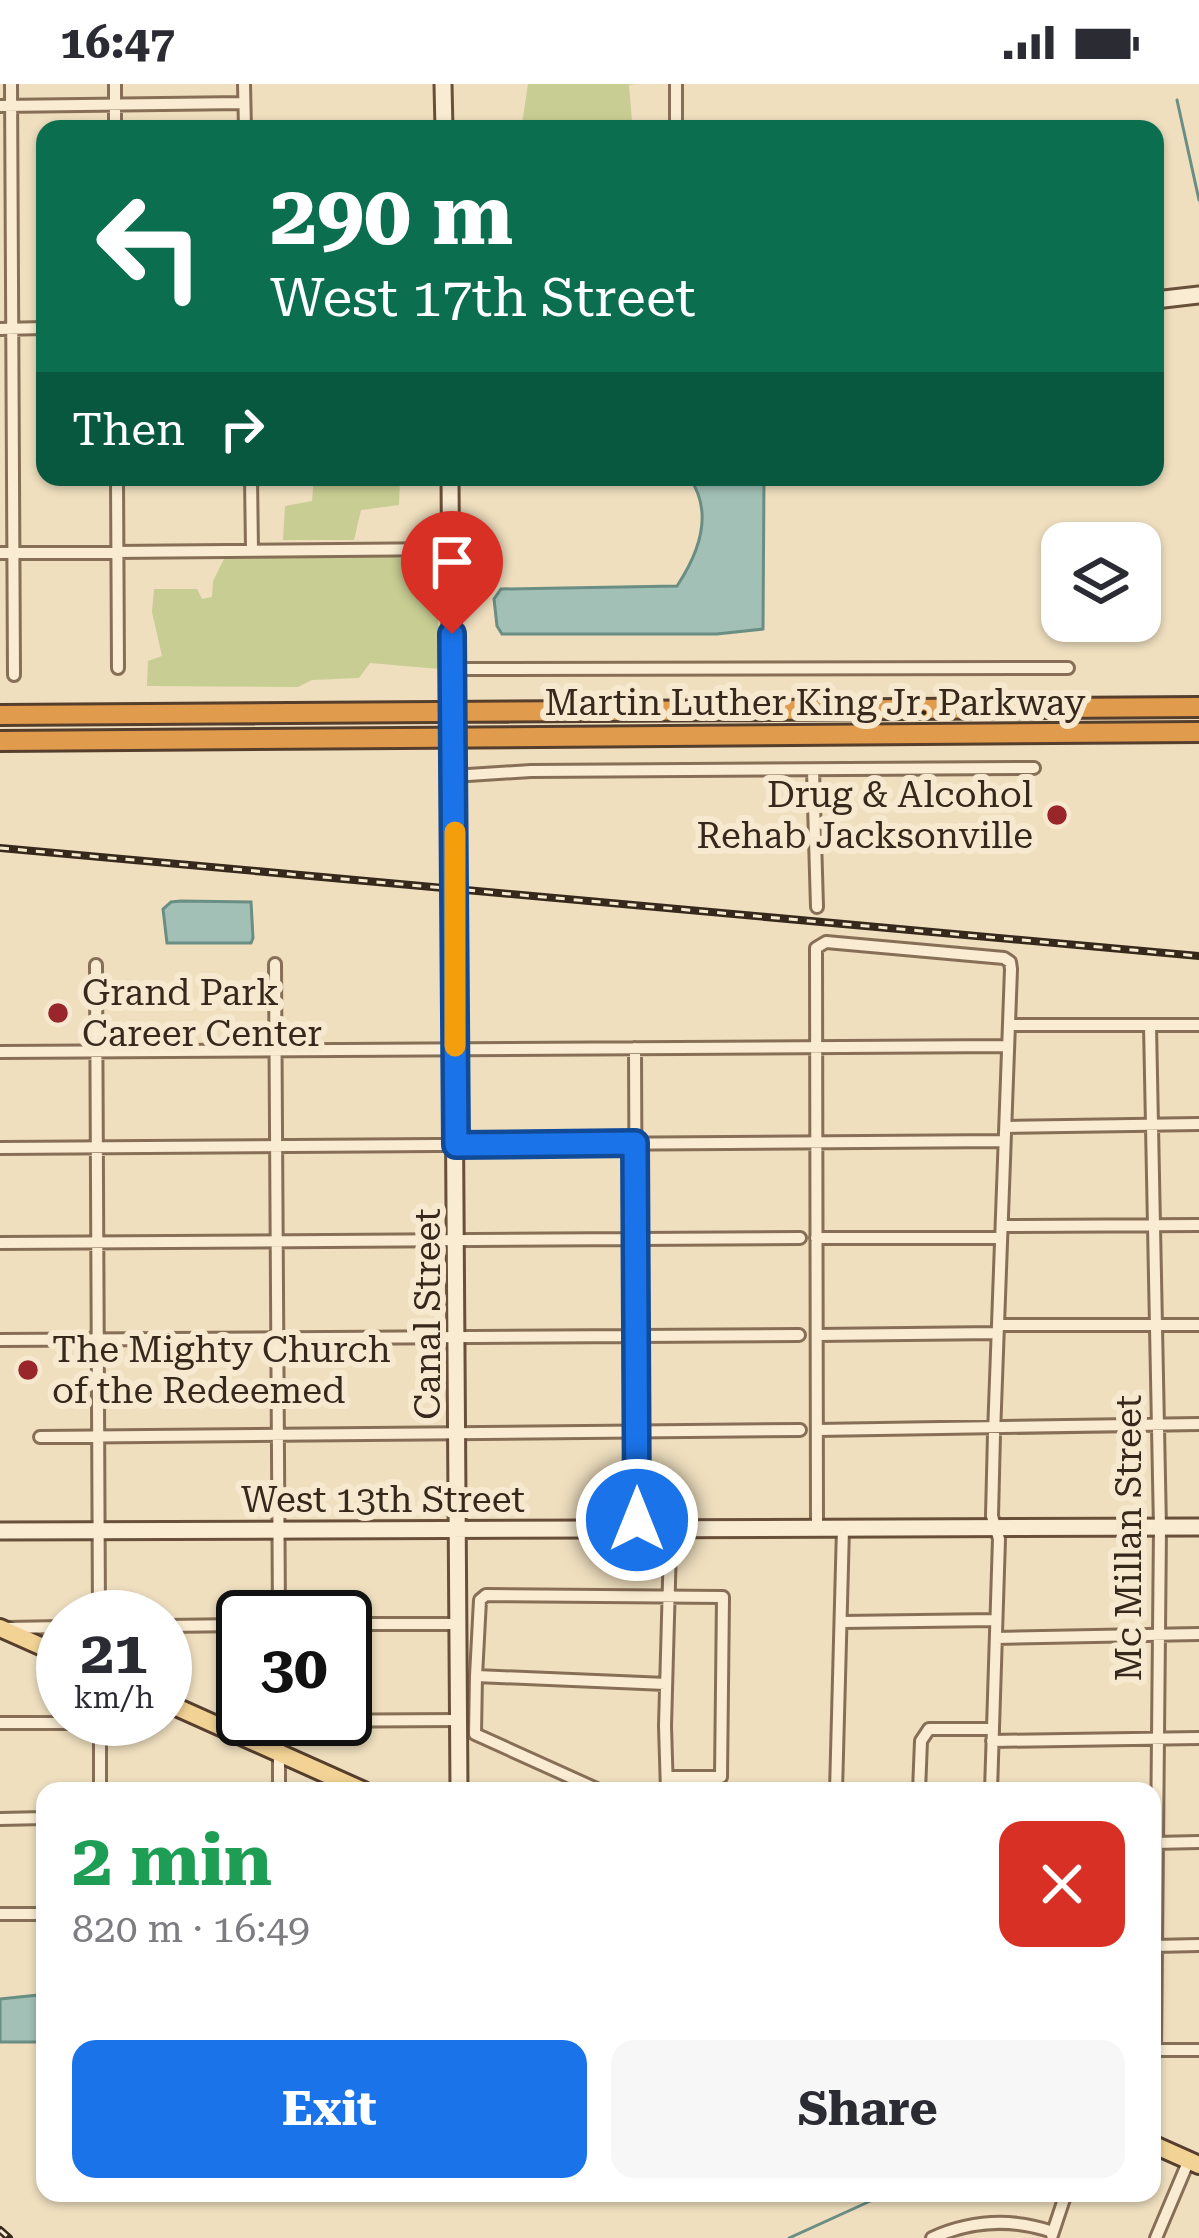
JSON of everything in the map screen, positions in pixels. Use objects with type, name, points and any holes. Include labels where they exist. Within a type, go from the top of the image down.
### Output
[{"type":"highway","name":"Martin Luther King Jr. Parkway","points":[[0,715],[1199,706]]},
{"type":"highway","name":"Martin Luther King Jr. Parkway","points":[[0,741],[1199,731]]},
{"type":"main road","points":[[1,1628],[36,1644]]},
{"type":"main road","points":[[192,1714],[344,1782]]},
{"type":"main road","points":[[1161,2148],[1194,2163]]},
{"type":"street","points":[[11,84],[5,106],[7,553],[14,675]]},
{"type":"street","points":[[115,84],[115,120]]},
{"type":"street","points":[[244,84],[245,120]]},
{"type":"street","points":[[443,84],[444,120]]},
{"type":"street","points":[[676,84],[676,120]]},
{"type":"street","points":[[5,106],[244,104]]},
{"type":"street","points":[[1164,299],[1199,295]]},
{"type":"street","points":[[6,329],[36,328]]},
{"type":"street","points":[[117,486],[118,668]]},
{"type":"street","points":[[251,486],[252,550]]},
{"type":"street","name":"Canal Street","points":[[450,486],[459,1782]]},
{"type":"street","points":[[7,553],[452,549]]},
{"type":"street","points":[[453,669],[1068,668]]},
{"type":"street","points":[[453,776],[531,771],[1034,768]]},
{"type":"street","points":[[813,770],[818,908]]},
{"type":"street","points":[[817,1528],[814,953],[819,944],[1010,962],[994,1427],[999,1539],[991,1782]]},
{"type":"street","points":[[275,964],[279,1590]]},
{"type":"street","points":[[96,965],[99,1590]]},
{"type":"street","points":[[1009,1025],[1199,1025]]},
{"type":"street","name":"Mc Millan Street","points":[[1150,1025],[1160,1528],[1157,1782]]},
{"type":"street","points":[[0,1052],[1006,1046]]},
{"type":"street","points":[[635,1048],[637,1529]]},
{"type":"street","points":[[1006,1127],[1199,1124]]},
{"type":"street","points":[[0,1148],[1004,1141]]},
{"type":"street","points":[[816,1238],[1199,1225]]},
{"type":"street","points":[[0,1244],[800,1238]]},
{"type":"street","points":[[817,1335],[1199,1325]]},
{"type":"street","points":[[0,1340],[799,1335]]},
{"type":"street","points":[[817,1430],[1199,1424]]},
{"type":"street","points":[[40,1437],[800,1430]]},
{"type":"street","name":"West 13th Street","points":[[0,1531],[1199,1527]]},
{"type":"street","points":[[836,1782],[844,1528]]},
{"type":"street","points":[[667,1782],[670,1546]]},
{"type":"street","points":[[581,1782],[475,1734],[477,1609],[486,1595],[723,1597],[721,1777],[667,1777]]},
{"type":"street","points":[[842,1622],[996,1620]]},
{"type":"street","points":[[372,1624],[458,1624]]},
{"type":"street","points":[[1,1628],[36,1627]]},
{"type":"street","points":[[995,1638],[1199,1634]]},
{"type":"street","points":[[476,1676],[666,1684]]},
{"type":"street","points":[[372,1720],[459,1720]]},
{"type":"street","points":[[0,1723],[36,1722]]},
{"type":"street","points":[[919,1782],[921,1741],[929,1730],[1199,1738]]},
{"type":"street","points":[[100,1746],[100,1782]]},
{"type":"street","points":[[279,1746],[280,1782]]},
{"type":"street","points":[[0,1819],[36,1818]]},
{"type":"street","points":[[1161,1843],[1199,1842]]},
{"type":"street","points":[[0,1914],[36,1914]]},
{"type":"street","points":[[1161,1946],[1199,1946]]},
{"type":"street","points":[[1161,2050],[1199,2050]]},
{"type":"street","points":[[1156,2238],[1194,2163]]},
{"type":"street","points":[[932,2238],[970,2224],[993,2222],[1016,2223],[1052,2235],[1063,2202]]},
{"type":"green space","points":[[528,84],[636,84],[629,85],[632,120],[523,120]]},
{"type":"green space","points":[[313,486],[400,486],[399,505],[361,510],[354,540],[283,540],[285,506],[312,501]]},
{"type":"green space","points":[[225,557],[393,557],[437,563],[439,669],[370,663],[359,678],[312,680],[298,687],[147,686],[148,661],[162,656],[152,612],[154,589],[197,589],[202,599],[212,597],[213,581]]},
{"type":"water","points":[[695,486],[764,486],[763,629],[717,634],[502,634],[494,599],[501,589],[677,586],[701,532]]},
{"type":"water","points":[[181,901],[251,902],[251,943],[167,943],[163,909]]},
{"type":"water","points":[[36,1995],[36,2042],[0,2042],[0,1999]]},
{"type":"waterway","points":[[1177,100],[1199,200]]},
{"type":"waterway","points":[[789,2238],[868,2202]]},
{"type":"railway","points":[[0,848],[1199,956]]},
{"type":"railway","points":[[0,2230],[9,2238]]},
{"type":"slow traffic","points":[[455,832],[455,1046]]},
{"type":"place","name":"Drug & Alcohol Rehab Jacksonville","points":[[1057,815]]},
{"type":"place","name":"Grand Park Career Center","points":[[58,1013]]},
{"type":"place","name":"The Mighty Church of the Redeemed","points":[[28,1370]]},
{"type":"route","points":[[452,634],[456,1145],[635,1143],[637,1520]]}]
